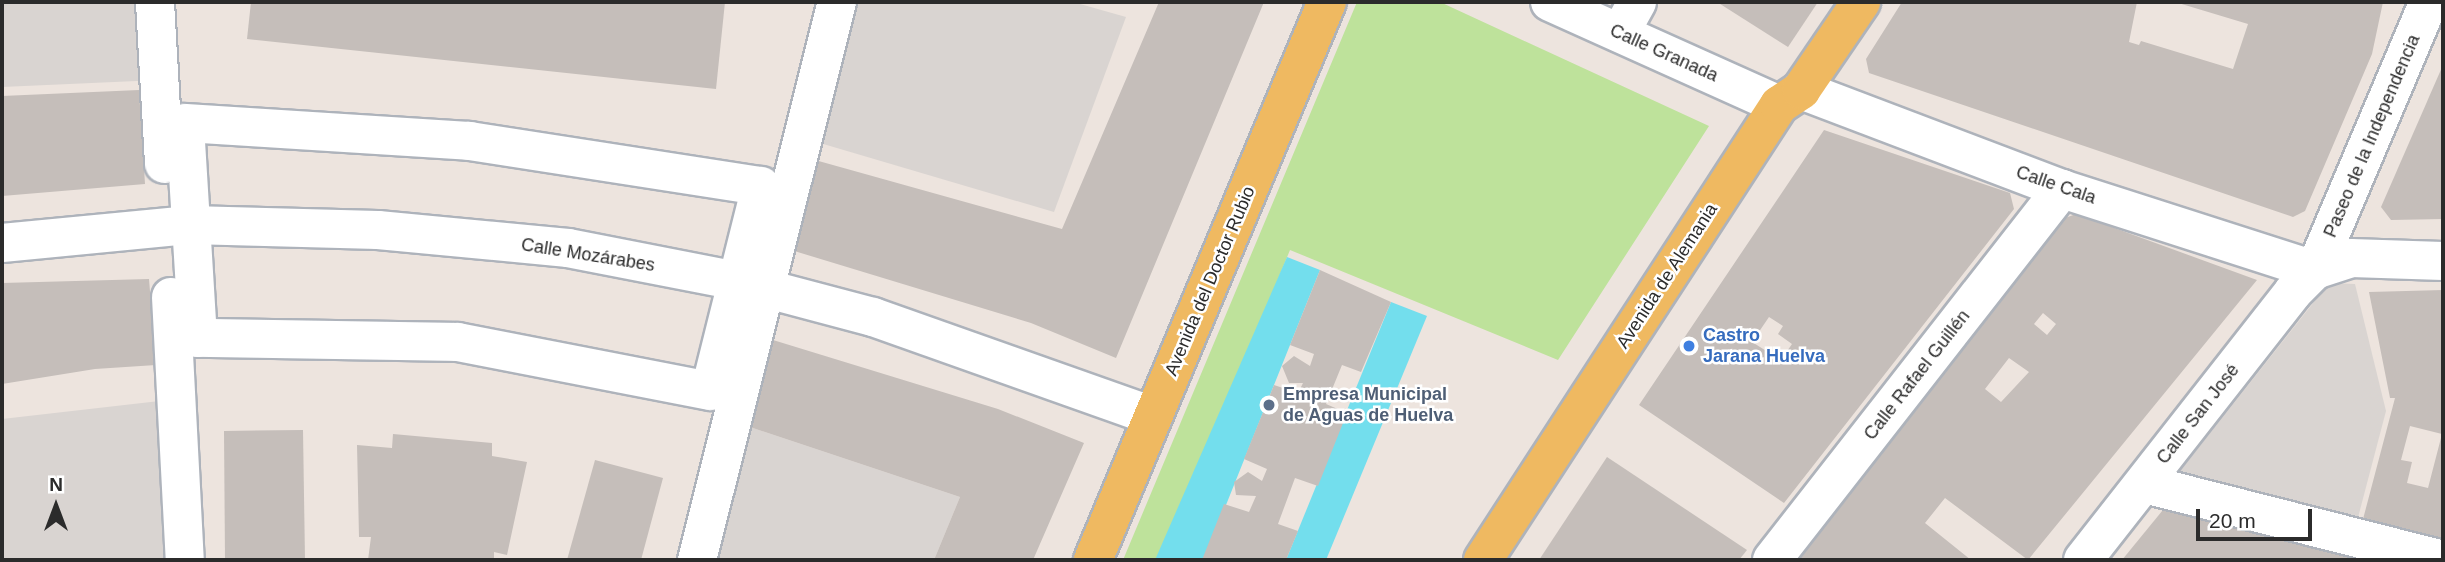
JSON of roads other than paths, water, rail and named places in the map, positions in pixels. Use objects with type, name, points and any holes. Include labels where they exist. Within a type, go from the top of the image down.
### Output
[{"type":"main road","name":"Avenida del Doctor Rubio","points":[[1093,560],[1327,2]]},
{"type":"main road","name":"Avenida de Alemania","points":[[1483,560],[1790,97],[1861,2]]},
{"type":"street","points":[[155,2],[179,226],[198,338],[458,342],[710,391],[750,285],[837,2]]},
{"type":"street","name":"Calle Granada","points":[[1550,2],[1629,17],[1790,97]]},
{"type":"street","name":"Paseo de la Independencia","points":[[2315,270],[2429,2]]},
{"type":"street","name":"Calle Cala","points":[[1790,97],[2062,189],[2315,270]]},
{"type":"street","points":[[185,560],[179,226],[185,123],[469,141],[761,186],[750,285],[697,560]]},
{"type":"street","name":"Calle Rafael Guillén","points":[[1772,560],[2062,189]]},
{"type":"street","name":"Calle Mozárabes","points":[[2,243],[179,226],[378,230],[568,248],[750,285],[873,317],[1153,416]]},
{"type":"street","points":[[2315,270],[2351,258],[2443,261]]},
{"type":"street","name":"Calle San José","points":[[2082,560],[2145,484],[2293,292],[2315,270]]},
{"type":"street","points":[[2145,484],[2419,557]]},
{"type":"water","points":[[1287,257],[1320,270],[1204,560],[1155,560]]},
{"type":"water","points":[[1391,302],[1427,316],[1326,560],[1286,560]]},
{"type":"place","name":"Castro Jarana Huelva","points":[[1689,346]]},
{"type":"place","name":"Empresa Municipal de Aguas de Huelva","points":[[1269,405]]}]
